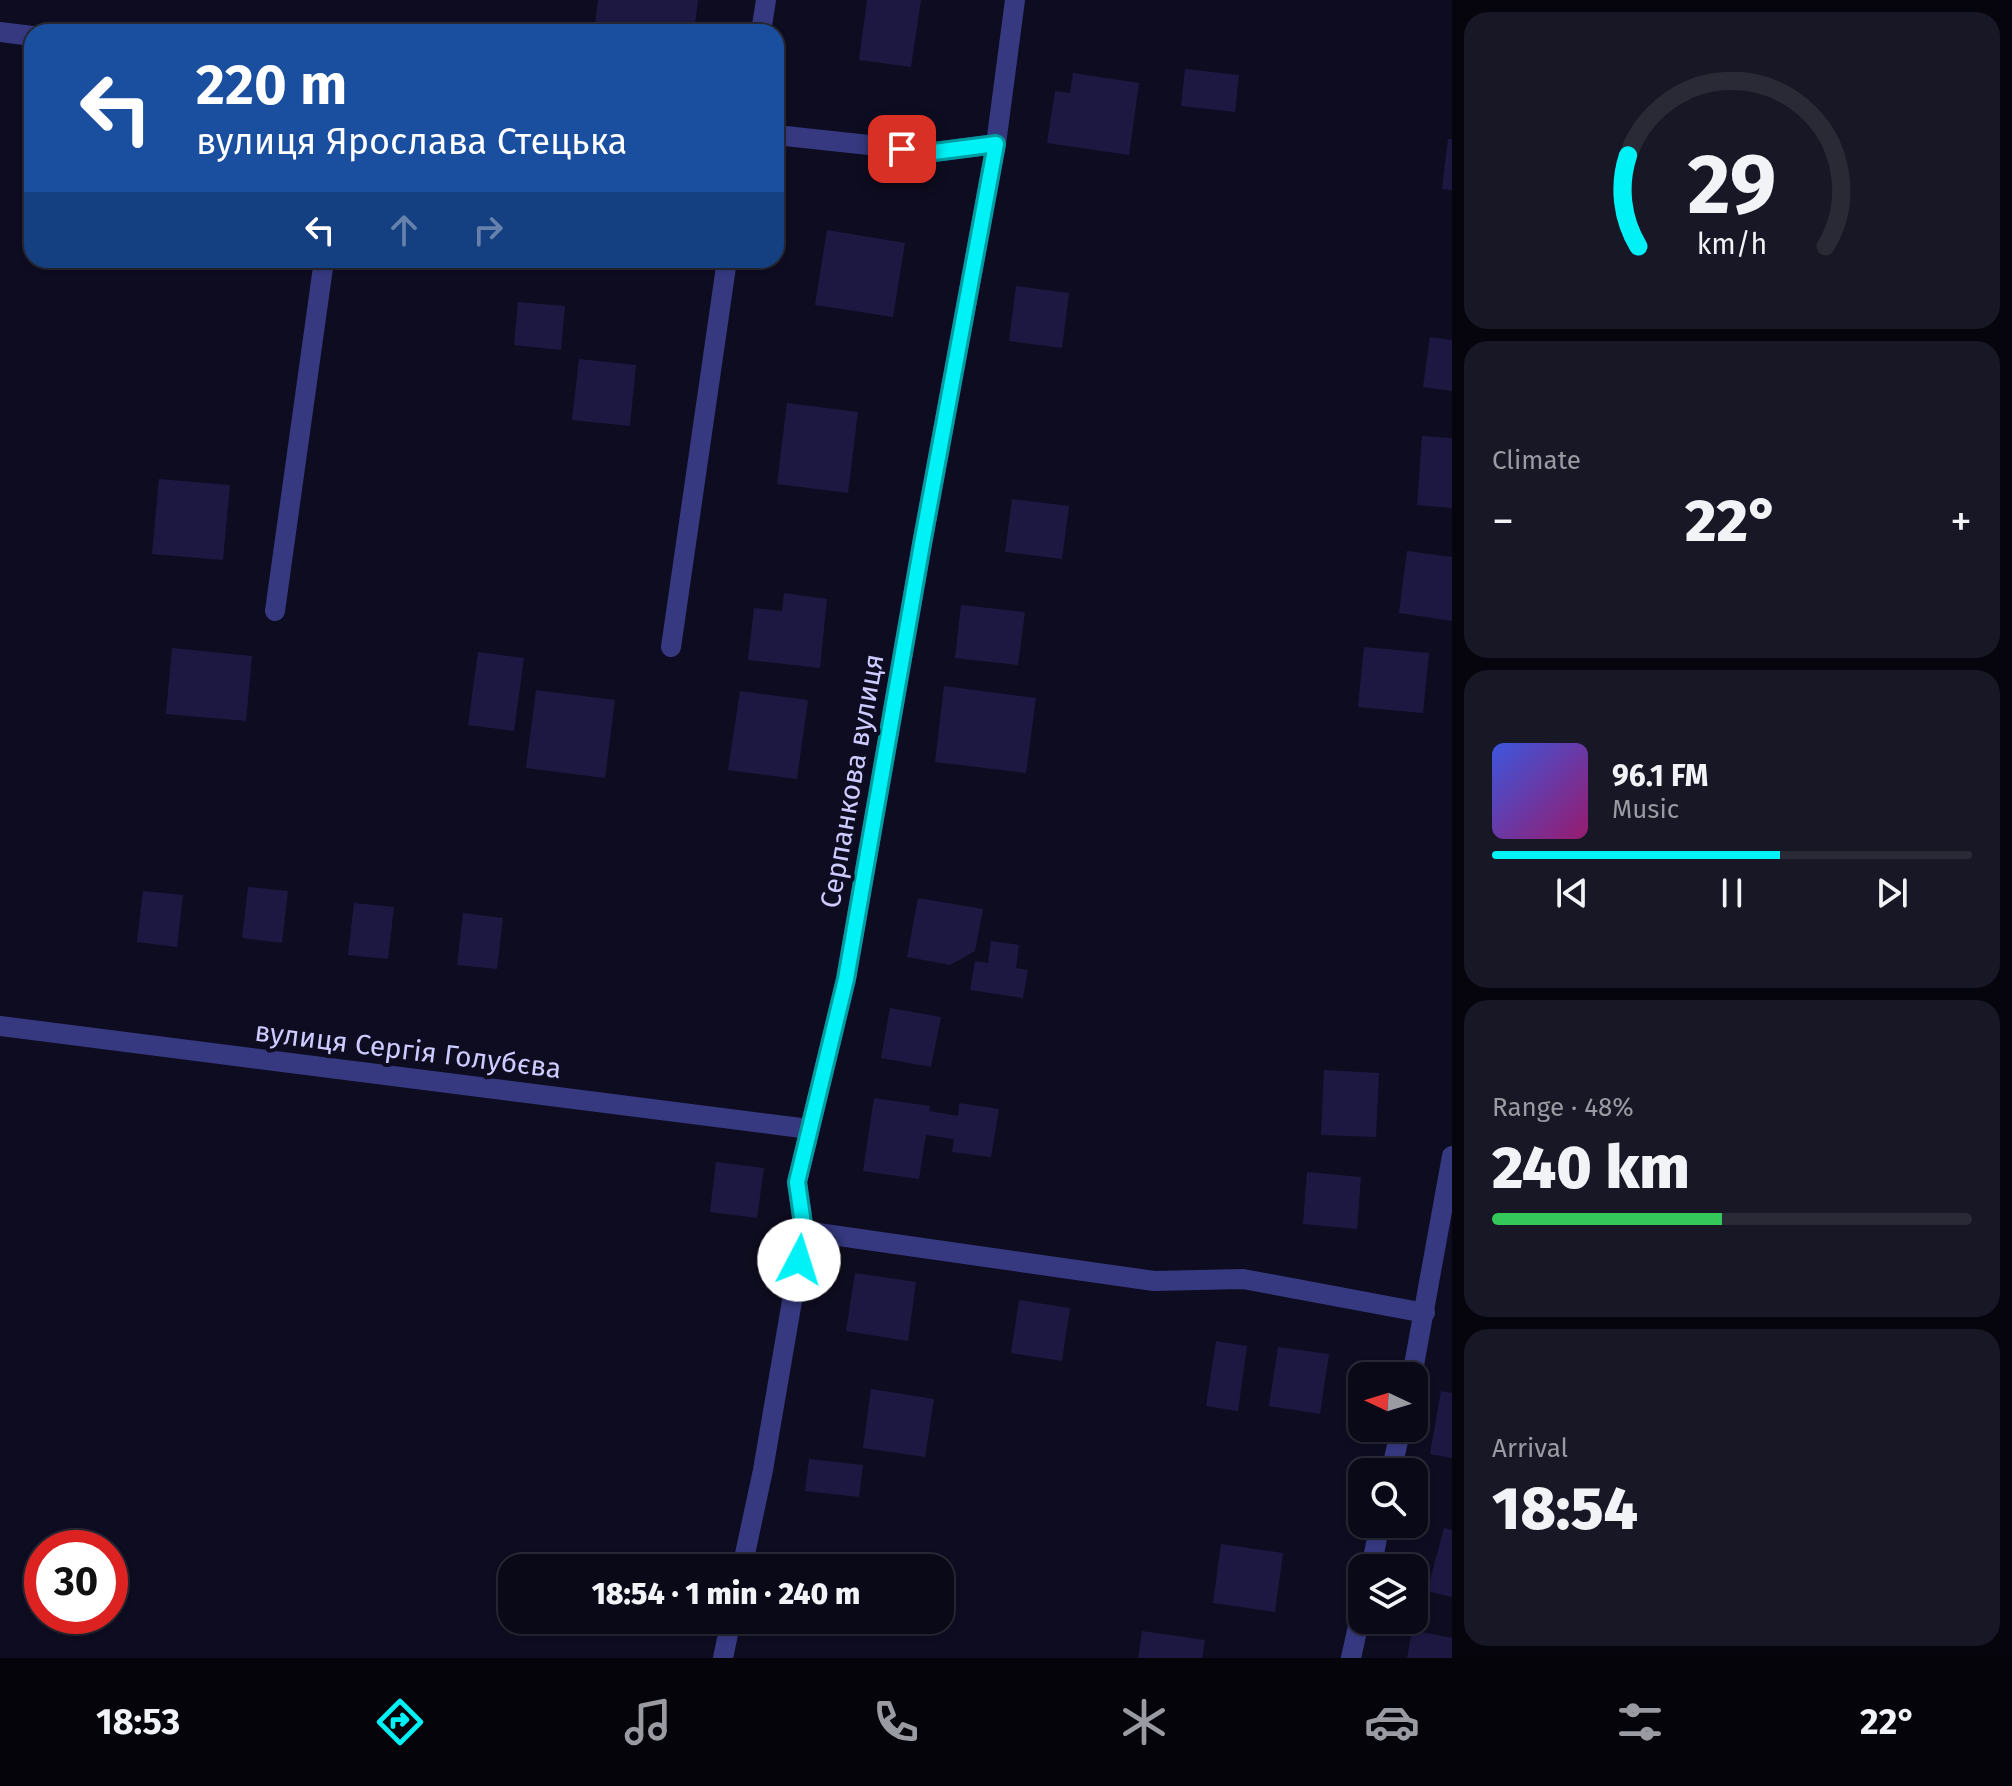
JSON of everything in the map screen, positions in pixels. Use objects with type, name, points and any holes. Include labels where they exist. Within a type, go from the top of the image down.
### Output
[{"type":"street","points":[[762,24],[766,0]]},
{"type":"street","name":"Серпанкова вулиця","points":[[745,1554],[763,1470],[804,1231],[797,1182],[846,979],[996,144],[1015,0]]},
{"type":"street","points":[[0,32],[24,35]]},
{"type":"street","points":[[784,136],[934,152],[996,144]]},
{"type":"street","points":[[275,611],[323,268]]},
{"type":"street","points":[[671,647],[726,268]]},
{"type":"street","name":"вулиця Сергія Голубєва","points":[[0,1026],[809,1129]]},
{"type":"street","points":[[1415,1362],[1452,1156]]},
{"type":"street","points":[[804,1231],[1154,1281],[1243,1279],[1425,1313]]},
{"type":"street","points":[[723,1658],[728,1634]]},
{"type":"street","points":[[1351,1658],[1356,1634]]},
{"type":"building","points":[[598,0],[698,0],[695,24],[595,24]]},
{"type":"building","points":[[867,0],[921,0],[911,67],[859,60]]},
{"type":"building","points":[[1185,69],[1239,75],[1235,112],[1181,106]]},
{"type":"building","points":[[1073,73],[1139,83],[1129,155],[1047,143],[1055,91],[1070,93]]},
{"type":"building","points":[[1448,139],[1452,139],[1452,190],[1442,189]]},
{"type":"building","points":[[827,230],[905,243],[893,317],[815,305]]},
{"type":"building","points":[[1016,286],[1069,293],[1062,348],[1009,341]]},
{"type":"building","points":[[518,302],[565,306],[561,350],[514,345]]},
{"type":"building","points":[[1430,337],[1452,340],[1452,391],[1423,387]]},
{"type":"building","points":[[579,359],[636,365],[630,426],[572,420]]},
{"type":"building","points":[[787,403],[858,412],[848,493],[777,484]]},
{"type":"building","points":[[1422,436],[1452,438],[1452,508],[1417,505]]},
{"type":"building","points":[[159,479],[230,485],[223,560],[152,554]]},
{"type":"building","points":[[1012,499],[1069,506],[1062,559],[1005,552]]},
{"type":"building","points":[[1407,551],[1452,557],[1452,621],[1399,613]]},
{"type":"building","points":[[784,593],[827,599],[820,668],[748,660],[754,608],[782,611]]},
{"type":"building","points":[[961,605],[1025,612],[1018,665],[955,658]]},
{"type":"building","points":[[1364,647],[1429,653],[1423,713],[1358,707]]},
{"type":"building","points":[[172,648],[252,656],[246,721],[166,714]]},
{"type":"building","points":[[478,652],[524,658],[514,731],[468,725]]},
{"type":"building","points":[[944,686],[1036,698],[1026,773],[935,762]]},
{"type":"building","points":[[536,690],[615,700],[605,778],[526,768]]},
{"type":"building","points":[[740,691],[808,700],[797,779],[728,770]]},
{"type":"building","points":[[248,887],[288,891],[282,943],[242,938]]},
{"type":"building","points":[[143,891],[183,895],[177,947],[137,942]]},
{"type":"building","points":[[918,898],[983,909],[975,951],[950,965],[907,957]]},
{"type":"building","points":[[354,903],[394,907],[388,959],[348,955]]},
{"type":"building","points":[[463,913],[503,918],[497,969],[457,965]]},
{"type":"building","points":[[991,941],[1019,945],[1016,968],[1028,970],[1023,998],[970,990],[975,961],[988,963]]},
{"type":"building","points":[[890,1008],[941,1017],[931,1067],[881,1058]]},
{"type":"building","points":[[1324,1070],[1379,1073],[1376,1137],[1321,1135]]},
{"type":"building","points":[[874,1098],[930,1106],[929,1111],[958,1116],[959,1103],[999,1109],[991,1157],[952,1152],[954,1139],[926,1135],[919,1179],[863,1171]]},
{"type":"building","points":[[716,1162],[764,1168],[757,1218],[710,1212]]},
{"type":"building","points":[[1307,1172],[1361,1177],[1357,1229],[1303,1224]]},
{"type":"building","points":[[855,1273],[916,1282],[908,1341],[846,1331]]},
{"type":"building","points":[[1019,1300],[1070,1308],[1062,1361],[1011,1353]]},
{"type":"building","points":[[1216,1341],[1247,1346],[1238,1411],[1206,1406]]},
{"type":"building","points":[[1278,1347],[1329,1354],[1320,1414],[1269,1406]]},
{"type":"building","points":[[871,1389],[934,1399],[925,1457],[863,1448]]},
{"type":"building","points":[[1441,1391],[1452,1393],[1452,1458],[1430,1454]]},
{"type":"building","points":[[809,1459],[863,1465],[859,1497],[805,1491]]},
{"type":"building","points":[[1444,1528],[1452,1530],[1452,1597],[1428,1591]]},
{"type":"building","points":[[1221,1544],[1283,1553],[1275,1612],[1213,1603]]},
{"type":"building","points":[[1142,1631],[1205,1640],[1202,1658],[1138,1658]]},
{"type":"building","points":[[1428,1633],[1452,1638],[1452,1658],[1407,1658],[1411,1634]]},
{"type":"route","points":[[799,1260],[804,1231],[797,1182],[846,979],[996,144],[934,152],[902,149]]}]
